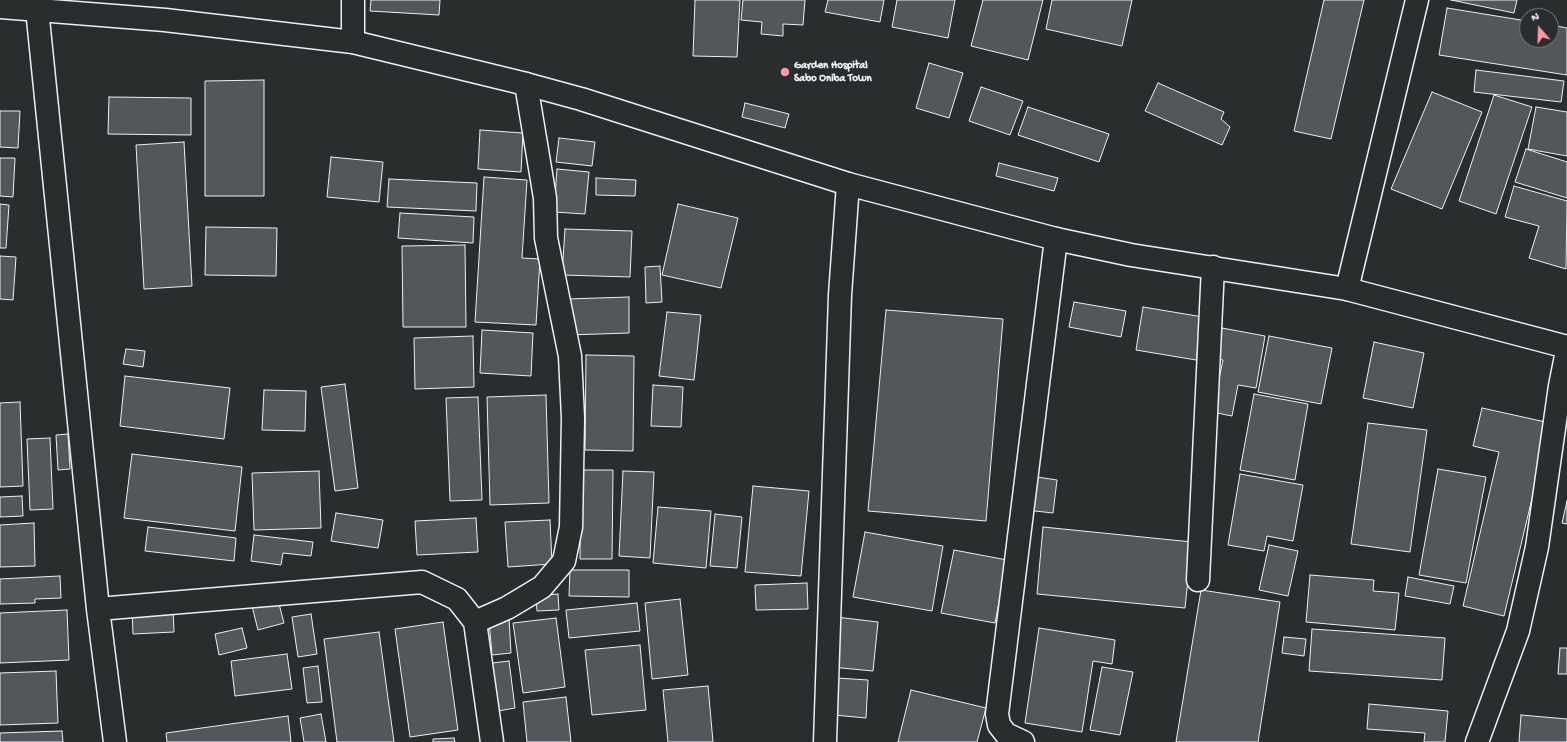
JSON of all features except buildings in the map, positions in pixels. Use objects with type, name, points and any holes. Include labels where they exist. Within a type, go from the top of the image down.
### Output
[{"type":"street","points":[[353,0],[353,42]]},
{"type":"street","points":[[1347,289],[1417,0]]},
{"type":"street","points":[[0,7],[165,20],[353,42],[526,84],[589,101],[848,184],[1056,239],[1131,255],[1347,289],[1567,347]]},
{"type":"street","points":[[37,9],[98,609],[115,742]]},
{"type":"street","points":[[475,622],[507,608],[542,587],[564,561],[570,527],[573,418],[570,356],[546,238],[544,198],[526,84]]},
{"type":"street","points":[[825,742],[840,295],[848,184]]},
{"type":"street","points":[[1023,742],[1006,734],[999,725],[997,714],[1056,239]]},
{"type":"street","points":[[1198,580],[1213,267]]},
{"type":"street","points":[[1477,742],[1518,631],[1534,563],[1560,386],[1567,351]]},
{"type":"street","points":[[98,609],[422,582],[457,599],[475,622],[492,742]]},
{"type":"place","name":"Garden Hospital Sabo Oniba Town","points":[[785,72]]}]
